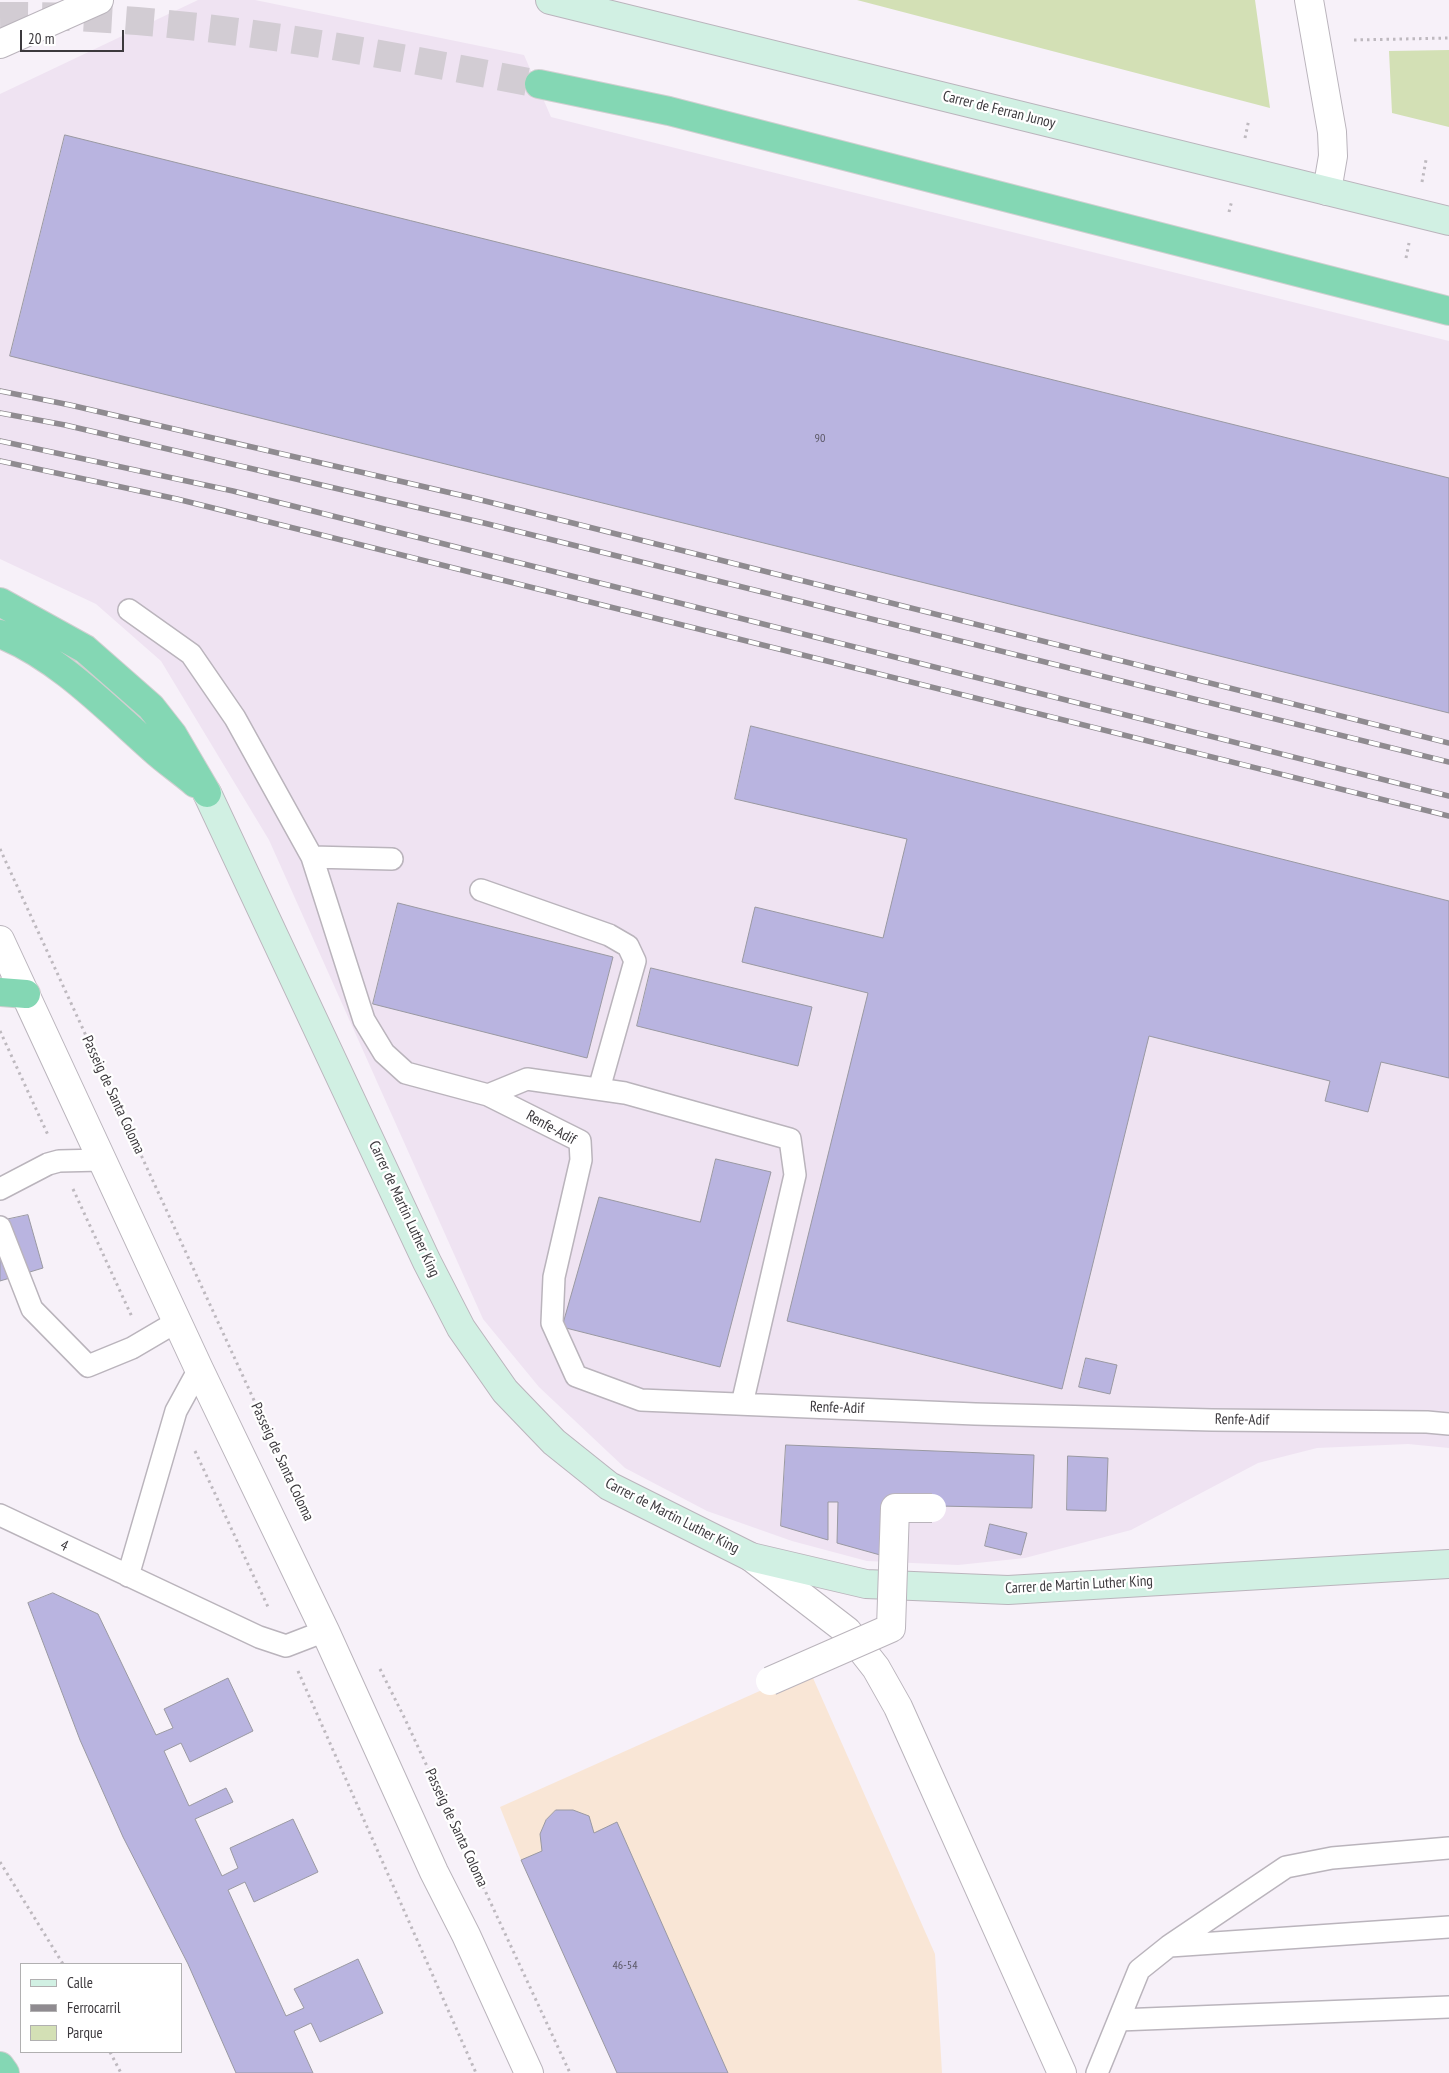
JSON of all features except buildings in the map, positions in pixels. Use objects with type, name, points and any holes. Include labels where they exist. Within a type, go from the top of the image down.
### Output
[{"type":"highway","points":[[539,84],[669,111],[1449,311]]},
{"type":"highway","points":[[0,602],[85,649],[151,708],[174,735],[207,793]]},
{"type":"highway","points":[[0,634],[48,661],[96,697],[152,748],[207,793]]},
{"type":"highway","points":[[0,2066],[5,2073]]},
{"type":"main road","name":"Carrer de Ferran Junoy","points":[[550,0],[1449,220]]},
{"type":"main road","name":"Carrer de Martin Luther King","points":[[207,793],[428,1262],[461,1328],[505,1391],[554,1442],[609,1486],[751,1557],[866,1584],[1008,1590],[1449,1564]]},
{"type":"street","points":[[0,44],[99,0]]},
{"type":"street","points":[[1309,0],[1332,132],[1333,156],[1328,191]]},
{"type":"street","points":[[0,940],[13,993],[102,1160],[199,1369],[325,1631],[434,1872],[466,1935],[529,2073]]},
{"type":"street","points":[[770,1682],[891,1628],[895,1508],[932,1508]]},
{"type":"street","points":[[751,1557],[846,1630],[876,1668],[898,1707],[1062,2073]]},
{"type":"lane","points":[[129,610],[191,654],[235,718],[312,857],[364,1020],[384,1053],[406,1073],[488,1095],[527,1079],[625,1093],[790,1139],[795,1176],[742,1404]]},
{"type":"lane","points":[[312,857],[392,859]]},
{"type":"lane","points":[[481,890],[609,935],[628,946],[635,961],[599,1089]]},
{"type":"lane","name":"Renfe-Adif","points":[[488,1095],[580,1141],[581,1160],[554,1277],[552,1323],[576,1376],[641,1400],[975,1414],[1212,1420],[1427,1422],[1449,1424]]},
{"type":"lane","points":[[0,1189],[48,1164],[59,1161],[102,1160]]},
{"type":"lane","points":[[0,1227],[32,1309],[88,1366],[132,1348],[178,1321]]},
{"type":"lane","points":[[128,1576],[176,1411],[199,1369]]},
{"type":"lane","name":"4","points":[[0,1515],[259,1638],[286,1646]]},
{"type":"lane","points":[[286,1646],[325,1631]]},
{"type":"lane","points":[[1097,2073],[1139,1970],[1169,1946],[1286,1867],[1332,1858],[1449,1848]]},
{"type":"lane","points":[[1169,1946],[1449,1927]]},
{"type":"lane","points":[[1119,2020],[1449,2007]]},
{"type":"path","points":[[1354,40],[1449,38]]},
{"type":"path","points":[[1229,212],[1232,197]]},
{"type":"path","points":[[1406,258],[1410,240]]},
{"type":"path","name":"Passeig de Santa Coloma","points":[[0,849],[297,1494]]},
{"type":"path","points":[[0,1031],[46,1131]]},
{"type":"path","points":[[69,1181],[132,1317]]},
{"type":"path","points":[[194,1448],[286,1646],[476,2073]]},
{"type":"path","name":"Passeig de Santa Coloma","points":[[376,1662],[405,1719],[570,2073]]},
{"type":"path","points":[[0,1862],[62,1963]]},
{"type":"path","points":[[111,2053],[122,2073]]},
{"type":"shaded area","points":[[198,0],[255,0],[524,55],[551,117],[1449,341],[1449,1448],[1408,1444],[1317,1448],[1258,1463],[1131,1530],[1025,1558],[958,1565],[867,1561],[792,1541],[707,1511],[625,1468],[539,1387],[483,1319],[269,840],[161,661],[96,604],[0,559],[0,94]]},
{"type":"shaded area","points":[[809,1669],[935,1954],[942,2073],[617,2073],[521,1860],[500,1807]]},
{"type":"green space","points":[[857,0],[1255,0],[1270,108]]},
{"type":"green space","points":[[1449,50],[1449,127],[1392,113],[1389,51]]},
{"type":"tunnel","points":[[0,16],[136,21],[271,36],[539,84]]},
{"type":"railway","points":[[0,391],[70,405],[473,498],[1449,743]]},
{"type":"railway","points":[[0,413],[65,425],[484,523],[1449,762]]},
{"type":"railway","points":[[0,441],[233,491],[1449,796]]},
{"type":"railway","points":[[0,461],[177,499],[1449,816]]}]
